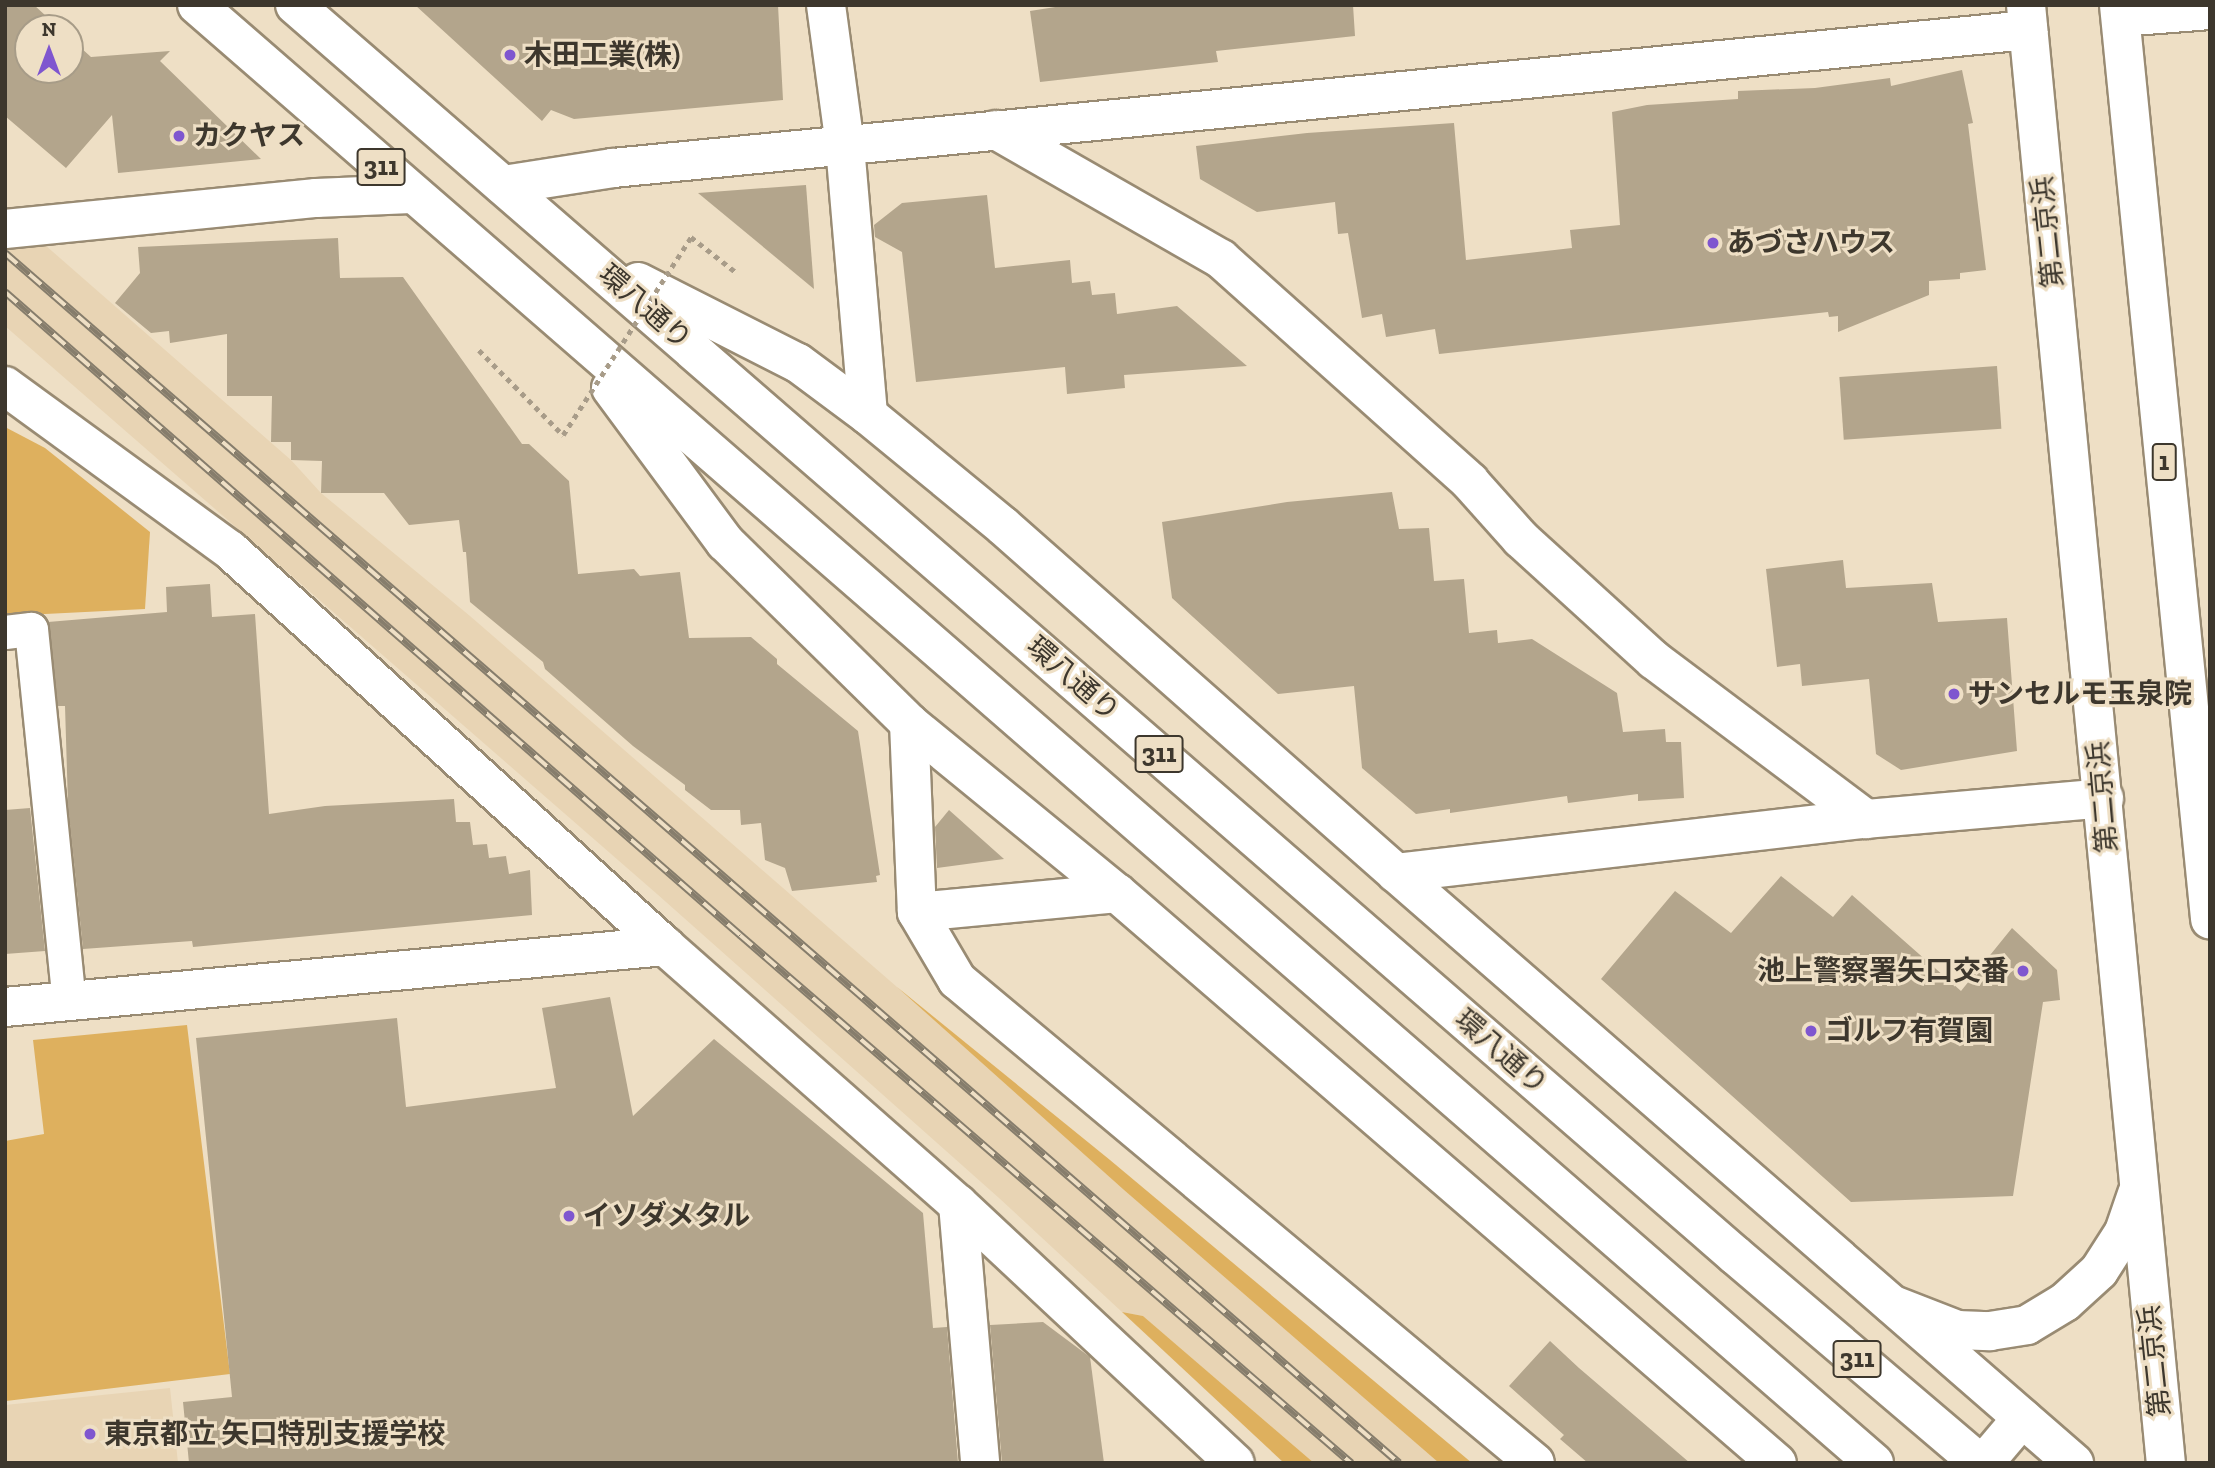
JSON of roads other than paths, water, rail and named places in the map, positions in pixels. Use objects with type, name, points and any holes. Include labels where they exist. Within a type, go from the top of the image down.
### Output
[{"type":"main road","name":"311","points":[[197,5],[1691,1307],[1874,1463]]},
{"type":"main road","name":"環八通り","points":[[295,5],[1735,1255],[1981,1463]]},
{"type":"main road","points":[[826,5],[845,146],[869,415]]},
{"type":"main road","points":[[2120,11],[2210,10]]},
{"type":"main road","name":"1","points":[[2120,11],[2203,782],[2210,919]]},
{"type":"main road","points":[[502,185],[613,168],[996,130],[2027,17]]},
{"type":"main road","name":"第二京浜","points":[[2027,17],[2166,1463]]},
{"type":"main road","points":[[996,130],[1221,259],[1470,482],[1521,539],[1654,660],[1866,819]]},
{"type":"main road","points":[[5,229],[316,198],[411,194]]},
{"type":"main road","points":[[583,254],[798,363],[869,415],[1003,526],[1395,873],[2074,1463]]},
{"type":"main road","points":[[566,328],[725,542],[909,723],[1117,893],[1777,1463]]},
{"type":"main road","points":[[5,386],[230,550],[665,946],[958,1204],[1235,1463]]},
{"type":"main road","points":[[909,723],[917,912],[957,980],[1535,1463]]},
{"type":"main road","points":[[1395,873],[1866,819],[2104,798]]},
{"type":"main road","points":[[917,912],[1117,893]]},
{"type":"main road","points":[[5,1007],[665,946]]},
{"type":"main road","points":[[1892,1306],[1957,1330],[1990,1331],[2026,1325],[2065,1302],[2099,1272],[2124,1232],[2138,1191]]},
{"type":"main road","points":[[958,1204],[980,1463]]},
{"type":"main road","points":[[1981,1463],[2022,1418]]},
{"type":"lane","points":[[5,632],[31,629],[69,1001]]},
{"type":"railway","points":[[5,253],[1399,1463]]},
{"type":"railway","points":[[5,292],[740,935],[1351,1463]]},
{"type":"place","name":"木田工業(株)","points":[[510,55]]},
{"type":"place","name":"カクヤス","points":[[179,136]]},
{"type":"place","name":"あづさハウス","points":[[1713,243]]},
{"type":"place","name":"サンセルモ玉泉院","points":[[1954,694]]},
{"type":"place","name":"池上警察署矢口交番","points":[[2023,971]]},
{"type":"place","name":"ゴルフ有賀園","points":[[1811,1031]]},
{"type":"place","name":"イソダメタル","points":[[569,1216]]},
{"type":"place","name":"東京都立 矢口特別支援学校","points":[[90,1434]]}]
